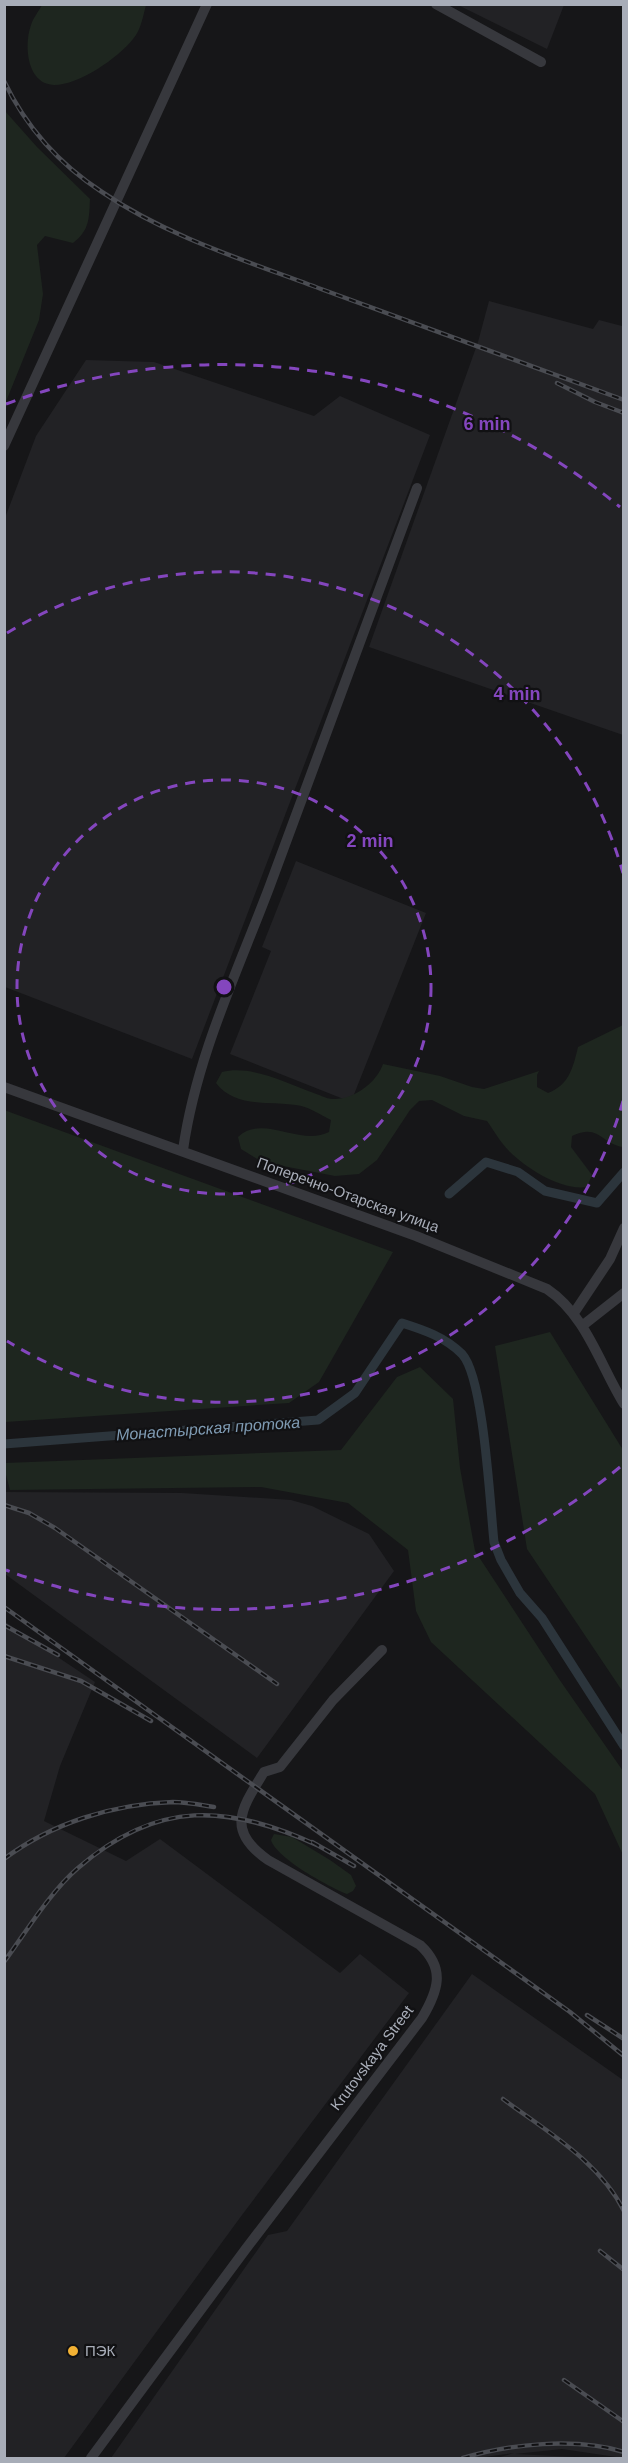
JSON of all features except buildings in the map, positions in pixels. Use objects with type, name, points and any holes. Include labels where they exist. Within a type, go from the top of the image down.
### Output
[{"type":"street","points":[[4,446],[207,4]]},
{"type":"street","points":[[435,4],[541,62]]},
{"type":"street","points":[[183,1150],[189,1110],[203,1058],[272,880],[417,488]]},
{"type":"street","name":"Поперечно-Отарская улица","points":[[4,1087],[183,1150],[514,1274],[548,1289],[563,1299],[574,1313],[624,1404]]},
{"type":"street","points":[[574,1313],[610,1259],[624,1228]]},
{"type":"street","points":[[582,1326],[624,1293]]},
{"type":"street","name":"Krutovskaya Street","points":[[91,2458],[244,2250],[422,2018],[436,1990],[437,1972],[433,1959],[420,1945],[268,1860],[257,1852],[241,1831],[240,1818],[244,1804],[264,1772],[280,1767],[333,1700],[382,1650]]},
{"type":"shaded area","points":[[42,5],[146,5],[136,35],[118,54],[86,75],[64,84],[54,85],[38,78],[29,62],[29,33],[33,20]]},
{"type":"shaded area","points":[[458,5],[564,5],[547,49]]},
{"type":"shaded area","points":[[5,111],[37,147],[90,199],[89,218],[79,238],[73,243],[45,236],[37,245],[43,294],[39,320],[5,404]]},
{"type":"shaded area","points":[[489,301],[593,329],[599,320],[622,326],[623,735],[369,647],[478,342]]},
{"type":"shaded area","points":[[86,360],[154,362],[314,416],[340,396],[430,435],[192,1059],[5,987],[5,518],[36,436]]},
{"type":"shaded area","points":[[296,861],[426,913],[351,1102],[230,1054],[271,951],[262,947]]},
{"type":"shaded area","points":[[623,1025],[623,1147],[594,1133],[588,1132],[572,1136],[571,1147],[592,1175],[587,1187],[567,1186],[545,1177],[525,1165],[509,1151],[487,1121],[464,1116],[432,1100],[419,1101],[410,1110],[377,1160],[359,1174],[335,1176],[262,1162],[241,1149],[238,1137],[259,1128],[318,1136],[329,1132],[331,1120],[300,1106],[242,1100],[224,1091],[216,1083],[222,1072],[244,1071],[267,1076],[328,1098],[341,1099],[364,1089],[376,1077],[383,1064],[440,1076],[484,1089],[539,1071],[537,1087],[548,1093],[561,1085],[569,1075],[578,1047]]},
{"type":"shaded area","points":[[4,1110],[393,1252],[319,1382],[289,1403],[5,1422]]},
{"type":"shaded area","points":[[550,1332],[623,1450],[623,1692],[527,1549],[495,1346]]},
{"type":"shaded area","points":[[420,1367],[453,1399],[460,1468],[475,1551],[623,1771],[623,1855],[595,1794],[431,1642],[416,1611],[408,1550],[348,1503],[261,1487],[10,1490],[5,1463],[341,1450],[397,1377]]},
{"type":"shaded area","points":[[5,1492],[182,1493],[291,1500],[312,1506],[369,1534],[394,1571],[257,1758],[5,1574]]},
{"type":"shaded area","points":[[4,1621],[95,1682],[60,1766],[44,1821],[126,1861],[160,1839],[340,1973],[360,1954],[409,1993],[242,2215],[64,2458],[5,2458]]},
{"type":"shaded area","points":[[274,1834],[292,1837],[351,1875],[356,1886],[353,1891],[347,1894],[316,1879],[292,1863],[275,1847],[271,1840]]},
{"type":"shaded area","points":[[472,1974],[623,2080],[623,2458],[562,2449],[515,2454],[595,2458],[497,2458],[514,2453],[477,2458],[111,2458],[268,2235],[287,2231]]},
{"type":"waterway","points":[[449,1194],[486,1162],[518,1172],[545,1191],[597,1203],[624,1172]]},
{"type":"waterway","name":"Монастырская протока","points":[[4,1444],[318,1420],[355,1393],[402,1323],[434,1335],[449,1343],[462,1354],[470,1367],[476,1388],[485,1443],[494,1542],[501,1560],[520,1593],[542,1618],[624,1746]]},
{"type":"railway","points":[[4,81],[33,129],[58,157],[102,192],[154,222],[237,258],[624,400]]},
{"type":"railway","points":[[557,383],[595,402],[624,413]]},
{"type":"railway","points":[[4,1505],[29,1513],[55,1528],[277,1684]]},
{"type":"railway","points":[[4,1607],[570,2012],[624,2056]]},
{"type":"railway","points":[[4,1625],[58,1655]]},
{"type":"railway","points":[[4,1656],[81,1681],[151,1721]]},
{"type":"railway","points":[[4,1859],[42,1835],[106,1811],[173,1802],[214,1807]]},
{"type":"railway","points":[[4,1962],[48,1900],[78,1868],[108,1846],[137,1830],[165,1820],[194,1815],[224,1816],[286,1832],[319,1846]]},
{"type":"railway","points":[[312,1842],[354,1866]]},
{"type":"railway","points":[[587,2015],[624,2039]]},
{"type":"railway","points":[[503,2099],[554,2135],[586,2162],[601,2177],[624,2211]]},
{"type":"railway","points":[[600,2251],[624,2270]]},
{"type":"railway","points":[[564,2380],[624,2422]]},
{"type":"railway","points":[[463,2458],[501,2449],[543,2444],[585,2445],[624,2452]]},
{"type":"place","name":"ПЭК","points":[[73,2351]]}]
